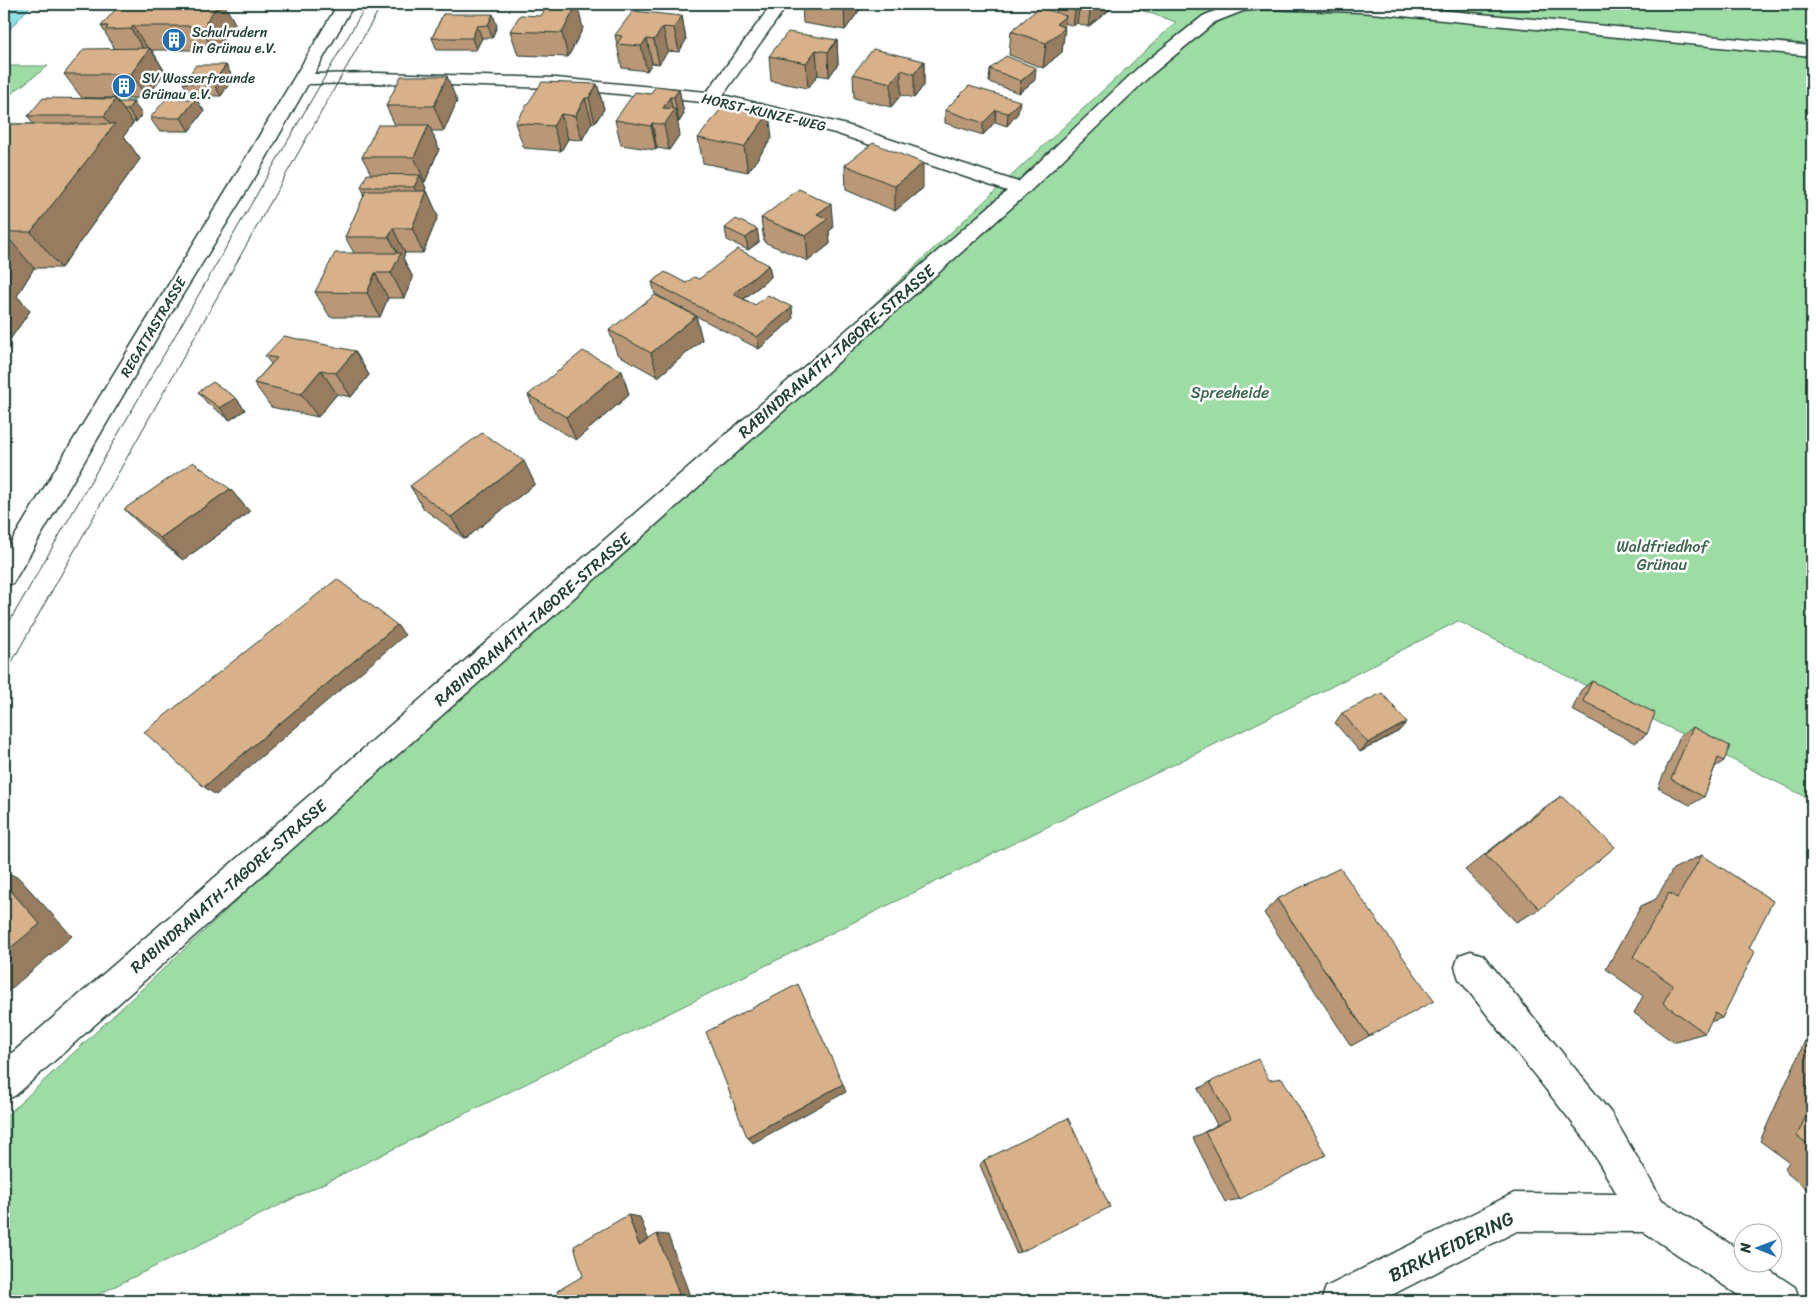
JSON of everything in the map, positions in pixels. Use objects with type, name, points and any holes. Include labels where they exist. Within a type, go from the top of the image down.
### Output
[{"type":"street","name":"REGATTASTRASSE","points":[[4,576],[159,315],[247,174],[346,4]]},
{"type":"street","points":[[712,98],[780,4]]},
{"type":"street","name":"RABINDRANATH-TAGORE-STRASSE","points":[[4,1082],[1021,189],[1159,60],[1209,19],[1239,5],[1306,4],[1361,7],[1812,51]]},
{"type":"street","name":"HORST-KUNZE-WEG","points":[[303,79],[378,78],[556,83],[712,98],[841,129],[1021,189]]},
{"type":"street","points":[[1471,967],[1598,1126],[1649,1213],[1781,1301]]},
{"type":"street","name":"BIRKHEIDERING","points":[[1340,1301],[1514,1212],[1649,1213]]},
{"type":"green space","name":"Spreeheide","points":[[1123,4],[1812,4],[1812,800],[1458,621],[1325,690],[85,1301],[4,1301],[4,1118],[1176,22]]},
{"type":"green space","points":[[4,66],[48,66],[4,99]]},
{"type":"water","points":[[4,4],[32,4],[4,36]]},
{"type":"building","points":[[120,4],[218,4],[206,22],[206,26],[201,28],[193,28],[191,26],[133,26],[131,29],[106,30],[108,26],[101,26]]},
{"type":"building","points":[[548,4],[577,4],[562,33],[510,31],[520,15],[541,16]]},
{"type":"building","points":[[829,4],[846,4],[844,6]]},
{"type":"building","points":[[1040,7],[1066,16],[1056,24],[1065,28],[1046,43],[1011,31]]},
{"type":"building","points":[[633,11],[682,16],[674,28],[663,27],[654,40],[647,39],[641,46],[617,44],[622,36],[615,35]]},
{"type":"building","points":[[443,14],[493,14],[488,25],[477,26],[472,38],[432,38]]},
{"type":"building","points":[[788,32],[837,40],[828,52],[816,50],[806,63],[769,56]]},
{"type":"building","points":[[150,48],[131,74],[64,74],[84,49]]},
{"type":"building","points":[[873,49],[924,61],[914,74],[901,70],[891,83],[853,74]]},
{"type":"building","points":[[1006,56],[1036,68],[1021,81],[990,69]]},
{"type":"building","points":[[196,65],[226,65],[213,83],[183,83]]},
{"type":"building","points":[[401,76],[447,76],[434,106],[386,106]]},
{"type":"building","points":[[542,82],[597,84],[589,98],[585,98],[575,116],[561,114],[553,126],[515,123]]},
{"type":"building","points":[[656,86],[679,89],[674,97],[670,97],[663,108],[675,109],[664,125],[652,123],[651,126],[615,120],[635,92],[650,94]]},
{"type":"building","points":[[969,86],[1020,101],[1008,113],[996,110],[983,123],[945,110]]},
{"type":"building","points":[[43,98],[116,99],[104,116],[28,116]]},
{"type":"building","points":[[166,99],[196,99],[181,118],[150,118]]},
{"type":"building","points":[[118,102],[133,102],[128,110],[124,110]]},
{"type":"building","points":[[724,105],[769,113],[744,147],[698,138]]},
{"type":"building","points":[[4,124],[115,124],[31,232],[4,232]]},
{"type":"building","points":[[378,125],[429,125],[414,157],[362,157]]},
{"type":"building","points":[[873,143],[923,163],[895,186],[845,165]]},
{"type":"building","points":[[367,174],[420,175],[414,187],[361,187]]},
{"type":"building","points":[[799,189],[831,204],[817,214],[828,219],[806,236],[761,218]]},
{"type":"building","points":[[366,191],[427,191],[412,228],[393,228],[389,237],[345,237]]},
{"type":"building","points":[[736,219],[757,229],[746,238],[725,228]]},
{"type":"building","points":[[738,249],[769,265],[733,294],[755,305],[768,295],[792,307],[757,337],[652,282],[665,272],[686,283],[694,277],[699,279]]},
{"type":"building","points":[[335,253],[401,253],[391,273],[375,273],[367,293],[315,292]]},
{"type":"building","points":[[655,295],[696,316],[651,353],[609,330]]},
{"type":"building","points":[[284,336],[355,351],[336,373],[321,370],[301,394],[254,383],[277,358],[265,356]]},
{"type":"building","points":[[583,351],[622,371],[566,417],[528,395]]},
{"type":"building","points":[[213,382],[236,398],[220,408],[198,392]]},
{"type":"building","points":[[482,433],[524,461],[451,517],[410,486]]},
{"type":"building","points":[[193,462],[230,489],[160,538],[124,509]]},
{"type":"building","points":[[337,579],[397,625],[204,787],[144,732]]},
{"type":"building","points":[[1592,681],[1655,713],[1647,734],[1583,701]]},
{"type":"building","points":[[1382,693],[1407,722],[1368,743],[1342,713]]},
{"type":"building","points":[[1693,727],[1730,746],[1724,761],[1718,758],[1704,797],[1671,779]]},
{"type":"building","points":[[1561,796],[1615,847],[1540,909],[1485,855]]},
{"type":"building","points":[[1702,855],[1773,901],[1749,948],[1755,952],[1722,1018],[1715,1013],[1705,1033],[1663,1003],[1673,985],[1633,957],[1669,893],[1677,898]]},
{"type":"building","points":[[1340,868],[1434,1001],[1369,1036],[1277,899]]},
{"type":"building","points":[[4,883],[40,924],[4,953]]},
{"type":"building","points":[[798,984],[843,1084],[747,1137],[706,1032]]},
{"type":"building","points":[[1258,1059],[1269,1080],[1282,1078],[1326,1155],[1240,1199],[1205,1132],[1230,1119],[1210,1082]]},
{"type":"building","points":[[1812,1101],[1812,1147],[1797,1136]]},
{"type":"building","points":[[1068,1118],[1110,1207],[1021,1252],[984,1160]]},
{"type":"building","points":[[628,1215],[639,1245],[657,1234],[680,1297],[673,1301],[560,1301],[557,1291],[583,1276],[574,1246]]},
{"type":"tram line","points":[[4,631],[367,4]]},
{"type":"tram line","points":[[4,676],[382,4]]},
{"type":"place","name":"Schulrudern in Grünau e.V.","points":[[174,40]]},
{"type":"place","name":"SV Wasserfreunde Grünau e.V.","points":[[124,86]]},
{"type":"park label","name":"Waldfriedhof Grünau","points":[[1662,555]]}]
